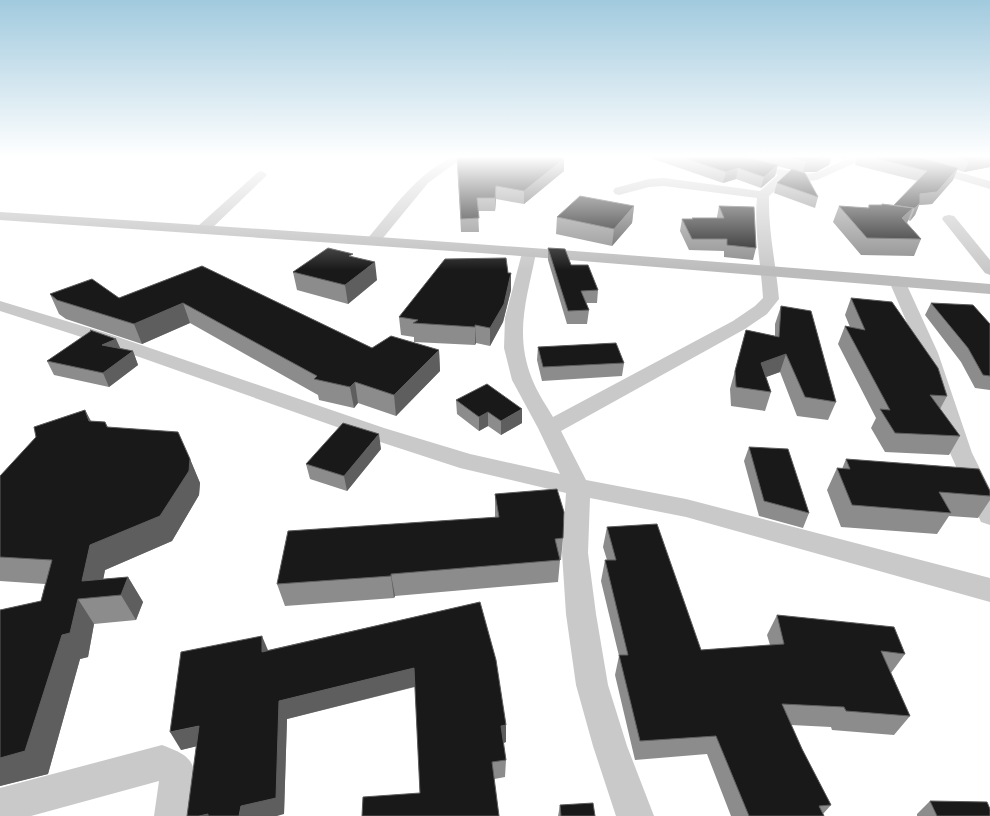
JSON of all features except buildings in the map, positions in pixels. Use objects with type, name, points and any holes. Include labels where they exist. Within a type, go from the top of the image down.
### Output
[{"type":"main road","points":[[0,216],[769,269],[990,289]]},
{"type":"main road","points":[[6,230],[32,218]]},
{"type":"street","points":[[203,229],[241,194]]},
{"type":"street","points":[[373,241],[412,194]]},
{"type":"street","points":[[549,428],[739,325],[761,310],[771,299],[769,269],[762,216],[763,195],[756,194]]},
{"type":"street","points":[[949,219],[990,270]]},
{"type":"street","points":[[529,253],[514,318],[514,348],[522,380],[549,428],[578,487],[575,553],[581,614],[592,685],[610,746],[636,816]]},
{"type":"street","points":[[897,281],[930,352],[961,453],[990,515]]},
{"type":"street","points":[[0,306],[100,337],[376,433],[468,462],[578,487],[686,508],[990,590]]},
{"type":"street","points":[[0,806],[162,763],[171,767],[178,775],[173,816]]}]
